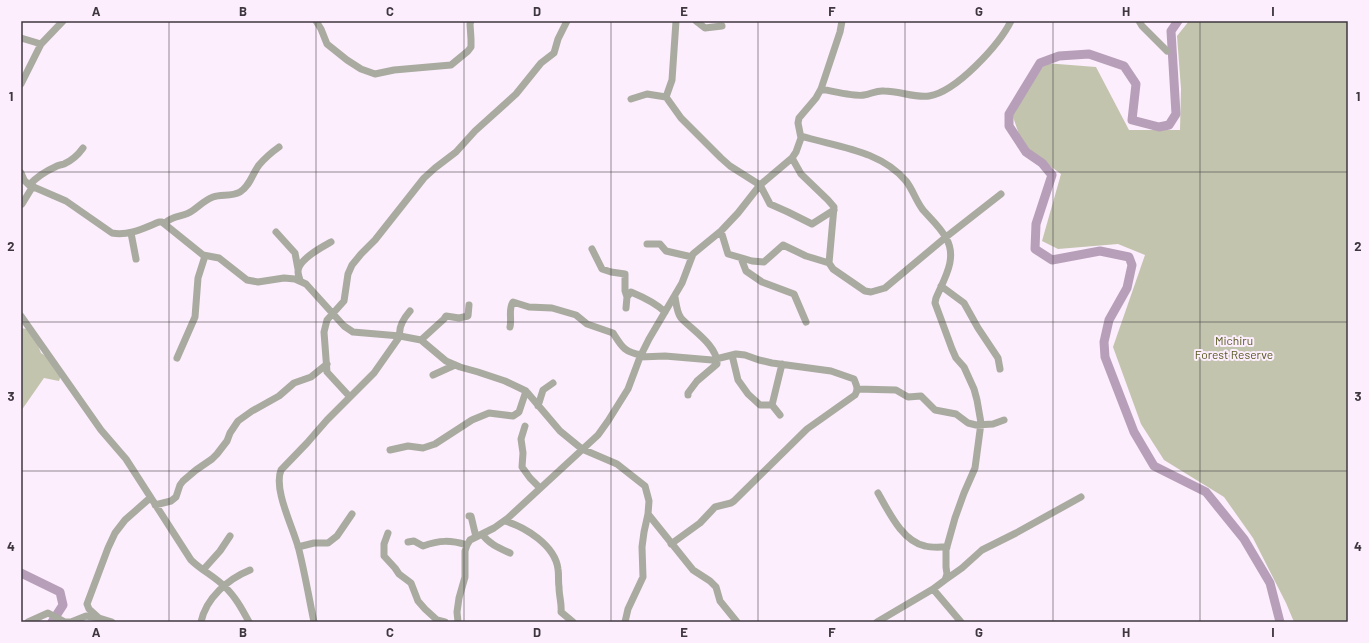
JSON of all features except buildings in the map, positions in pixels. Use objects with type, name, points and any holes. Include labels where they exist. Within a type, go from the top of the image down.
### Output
[{"type":"street","points":[[21,84],[41,44],[63,21]]},
{"type":"street","points":[[316,21],[327,44],[361,69],[375,74],[394,70],[451,65],[471,47],[471,21]]},
{"type":"street","points":[[350,397],[328,372],[324,332],[327,320],[344,300],[348,274],[352,265],[375,240],[424,178],[460,148],[475,131],[502,108],[542,63],[554,53],[558,39],[567,21]]},
{"type":"street","points":[[666,97],[672,80],[676,21]]},
{"type":"street","points":[[696,21],[704,28],[722,26]]},
{"type":"street","points":[[458,622],[457,612],[459,598],[465,577],[465,551],[470,540],[494,528],[505,520],[598,435],[612,416],[628,389],[640,356],[649,339],[675,297],[695,251],[714,238],[721,231],[738,213],[760,185],[792,158],[799,147],[801,136],[798,123],[799,118],[816,98],[821,89],[840,32],[842,21]]},
{"type":"street","points":[[821,89],[862,96],[877,91],[886,90],[918,97],[941,92],[957,82],[983,59],[1011,21]]},
{"type":"street","points":[[1139,21],[1142,26],[1167,51]]},
{"type":"street","points":[[21,38],[41,44]]},
{"type":"street","points":[[630,99],[647,94],[666,97],[681,118],[721,158],[730,166],[760,185],[770,204],[812,224],[834,210]]},
{"type":"street","points":[[801,136],[853,150],[877,158],[888,164],[912,189],[922,207],[946,237],[951,248],[949,268],[935,303],[956,358],[964,367],[974,389],[980,425],[975,468],[955,518],[947,547],[947,574],[945,580]]},
{"type":"street","points":[[165,223],[170,218],[192,211],[213,197],[235,194],[241,191],[248,185],[258,167],[264,160],[280,146]]},
{"type":"street","points":[[22,204],[34,180],[56,166],[63,165],[70,161],[77,156],[83,148]]},
{"type":"street","points":[[792,158],[801,174],[834,207],[829,263]]},
{"type":"street","points":[[21,173],[24,180],[31,185],[66,201],[112,233],[131,233],[159,222],[165,223],[198,252],[205,256],[219,258],[247,280],[258,282],[284,278],[300,280],[306,284],[344,326],[353,332],[400,336],[421,340],[446,361],[505,381],[526,391],[560,431],[582,449],[617,464],[645,486],[650,501],[642,547],[643,577],[628,609],[625,622]]},
{"type":"street","points":[[721,231],[728,254],[752,261],[764,262],[783,245],[806,256],[829,263],[833,268],[865,291],[877,291],[885,288],[946,237],[1001,194]]},
{"type":"street","points":[[276,232],[295,254],[300,280]]},
{"type":"street","points":[[131,233],[136,259]]},
{"type":"street","points":[[298,269],[302,262],[331,242]]},
{"type":"street","points":[[647,244],[660,244],[666,251],[692,257]]},
{"type":"street","points":[[592,249],[602,269],[610,272],[625,274],[625,291],[627,297],[626,308]]},
{"type":"street","points":[[178,358],[196,317],[198,278],[205,256]]},
{"type":"street","points":[[741,258],[746,271],[762,282],[794,294],[806,322]]},
{"type":"street","points":[[941,286],[964,303],[978,328],[998,358],[1000,369]]},
{"type":"street","points":[[627,297],[631,292],[642,296],[665,312]]},
{"type":"street","points":[[675,297],[680,316],[712,349],[717,359],[717,364],[698,381],[688,395]]},
{"type":"street","points":[[510,327],[510,306],[513,302],[529,307],[552,308],[576,315],[587,324],[614,333],[625,350],[640,356],[665,356],[706,360],[745,354],[759,360],[831,371],[854,379],[857,386],[855,395],[807,429],[734,501],[715,508],[700,523],[671,544]]},
{"type":"street","points":[[421,340],[446,316],[459,318],[468,316],[469,305]]},
{"type":"street","points":[[314,622],[298,547],[278,482],[279,476],[281,470],[327,420],[374,373],[400,336],[399,331],[410,311]]},
{"type":"street","points":[[21,316],[101,430],[126,460],[191,560],[224,586],[242,607],[249,622]]},
{"type":"street","points":[[732,355],[738,380],[748,394],[760,405],[772,405]]},
{"type":"street","points":[[155,505],[170,501],[176,497],[180,485],[196,470],[217,454],[227,441],[230,433],[238,421],[252,411],[279,396],[294,383],[312,376],[327,364]]},
{"type":"street","points":[[772,405],[782,364]]},
{"type":"street","points":[[433,375],[455,365]]},
{"type":"street","points":[[538,406],[543,390],[553,383]]},
{"type":"street","points":[[857,389],[896,390],[908,397],[921,396],[935,410],[956,414],[968,423],[980,425],[993,424],[1004,420]]},
{"type":"street","points":[[390,450],[408,446],[424,448],[435,444],[472,420],[489,413],[513,416],[518,412],[526,391]]},
{"type":"street","points":[[772,405],[780,415]]},
{"type":"street","points":[[525,426],[521,439],[523,453],[522,467],[540,488]]},
{"type":"street","points":[[878,493],[896,525],[909,538],[924,546],[947,547]]},
{"type":"street","points":[[877,622],[933,590],[962,568],[982,550],[1081,497]]},
{"type":"street","points":[[98,618],[89,609],[87,604],[108,548],[120,526],[150,498]]},
{"type":"street","points":[[298,547],[314,543],[328,543],[337,536],[352,514]]},
{"type":"street","points":[[648,514],[693,570],[710,581],[716,587],[720,601],[737,622]]},
{"type":"street","points":[[469,516],[471,516],[479,536],[510,553]]},
{"type":"street","points":[[505,520],[518,525],[537,536],[554,556],[558,568],[560,601],[562,605],[561,612],[573,622]]},
{"type":"street","points":[[388,533],[384,544],[384,556],[399,574],[411,583],[418,600],[428,612],[437,620],[444,622]]},
{"type":"street","points":[[203,570],[223,547],[230,536]]},
{"type":"street","points":[[408,542],[414,541],[423,546],[443,541],[467,545]]},
{"type":"street","points":[[201,622],[205,608],[224,586],[236,577],[250,570]]},
{"type":"street","points":[[933,590],[961,622]]},
{"type":"street","points":[[28,622],[48,613],[65,622],[71,622],[86,616],[112,622]]},
{"type":"green space","name":"Michiru Forest Reserve","points":[[1189,21],[1348,21],[1348,622],[1294,622],[1253,538],[1224,497],[1164,460],[1141,424],[1113,347],[1145,255],[1118,244],[1058,249],[1042,241],[1061,174],[1023,146],[1012,114],[1045,63],[1096,67],[1129,130],[1180,130],[1181,89],[1177,36]]},
{"type":"green space","points":[[21,328],[32,330],[41,353],[52,360],[62,372],[59,381],[44,378],[21,411]]},
{"type":"waterway","points":[[1178,21],[1171,31],[1176,114],[1169,125],[1159,127],[1132,120],[1136,84],[1124,66],[1089,54],[1059,56],[1040,63],[1009,114],[1009,126],[1026,152],[1042,163],[1052,175],[1036,224],[1035,249],[1052,260],[1100,251],[1129,257],[1132,265],[1127,288],[1109,320],[1104,342],[1105,357],[1134,432],[1154,466],[1206,492],[1244,539],[1270,583],[1280,622]]},
{"type":"waterway","points":[[21,573],[60,592],[63,605],[52,622]]}]
